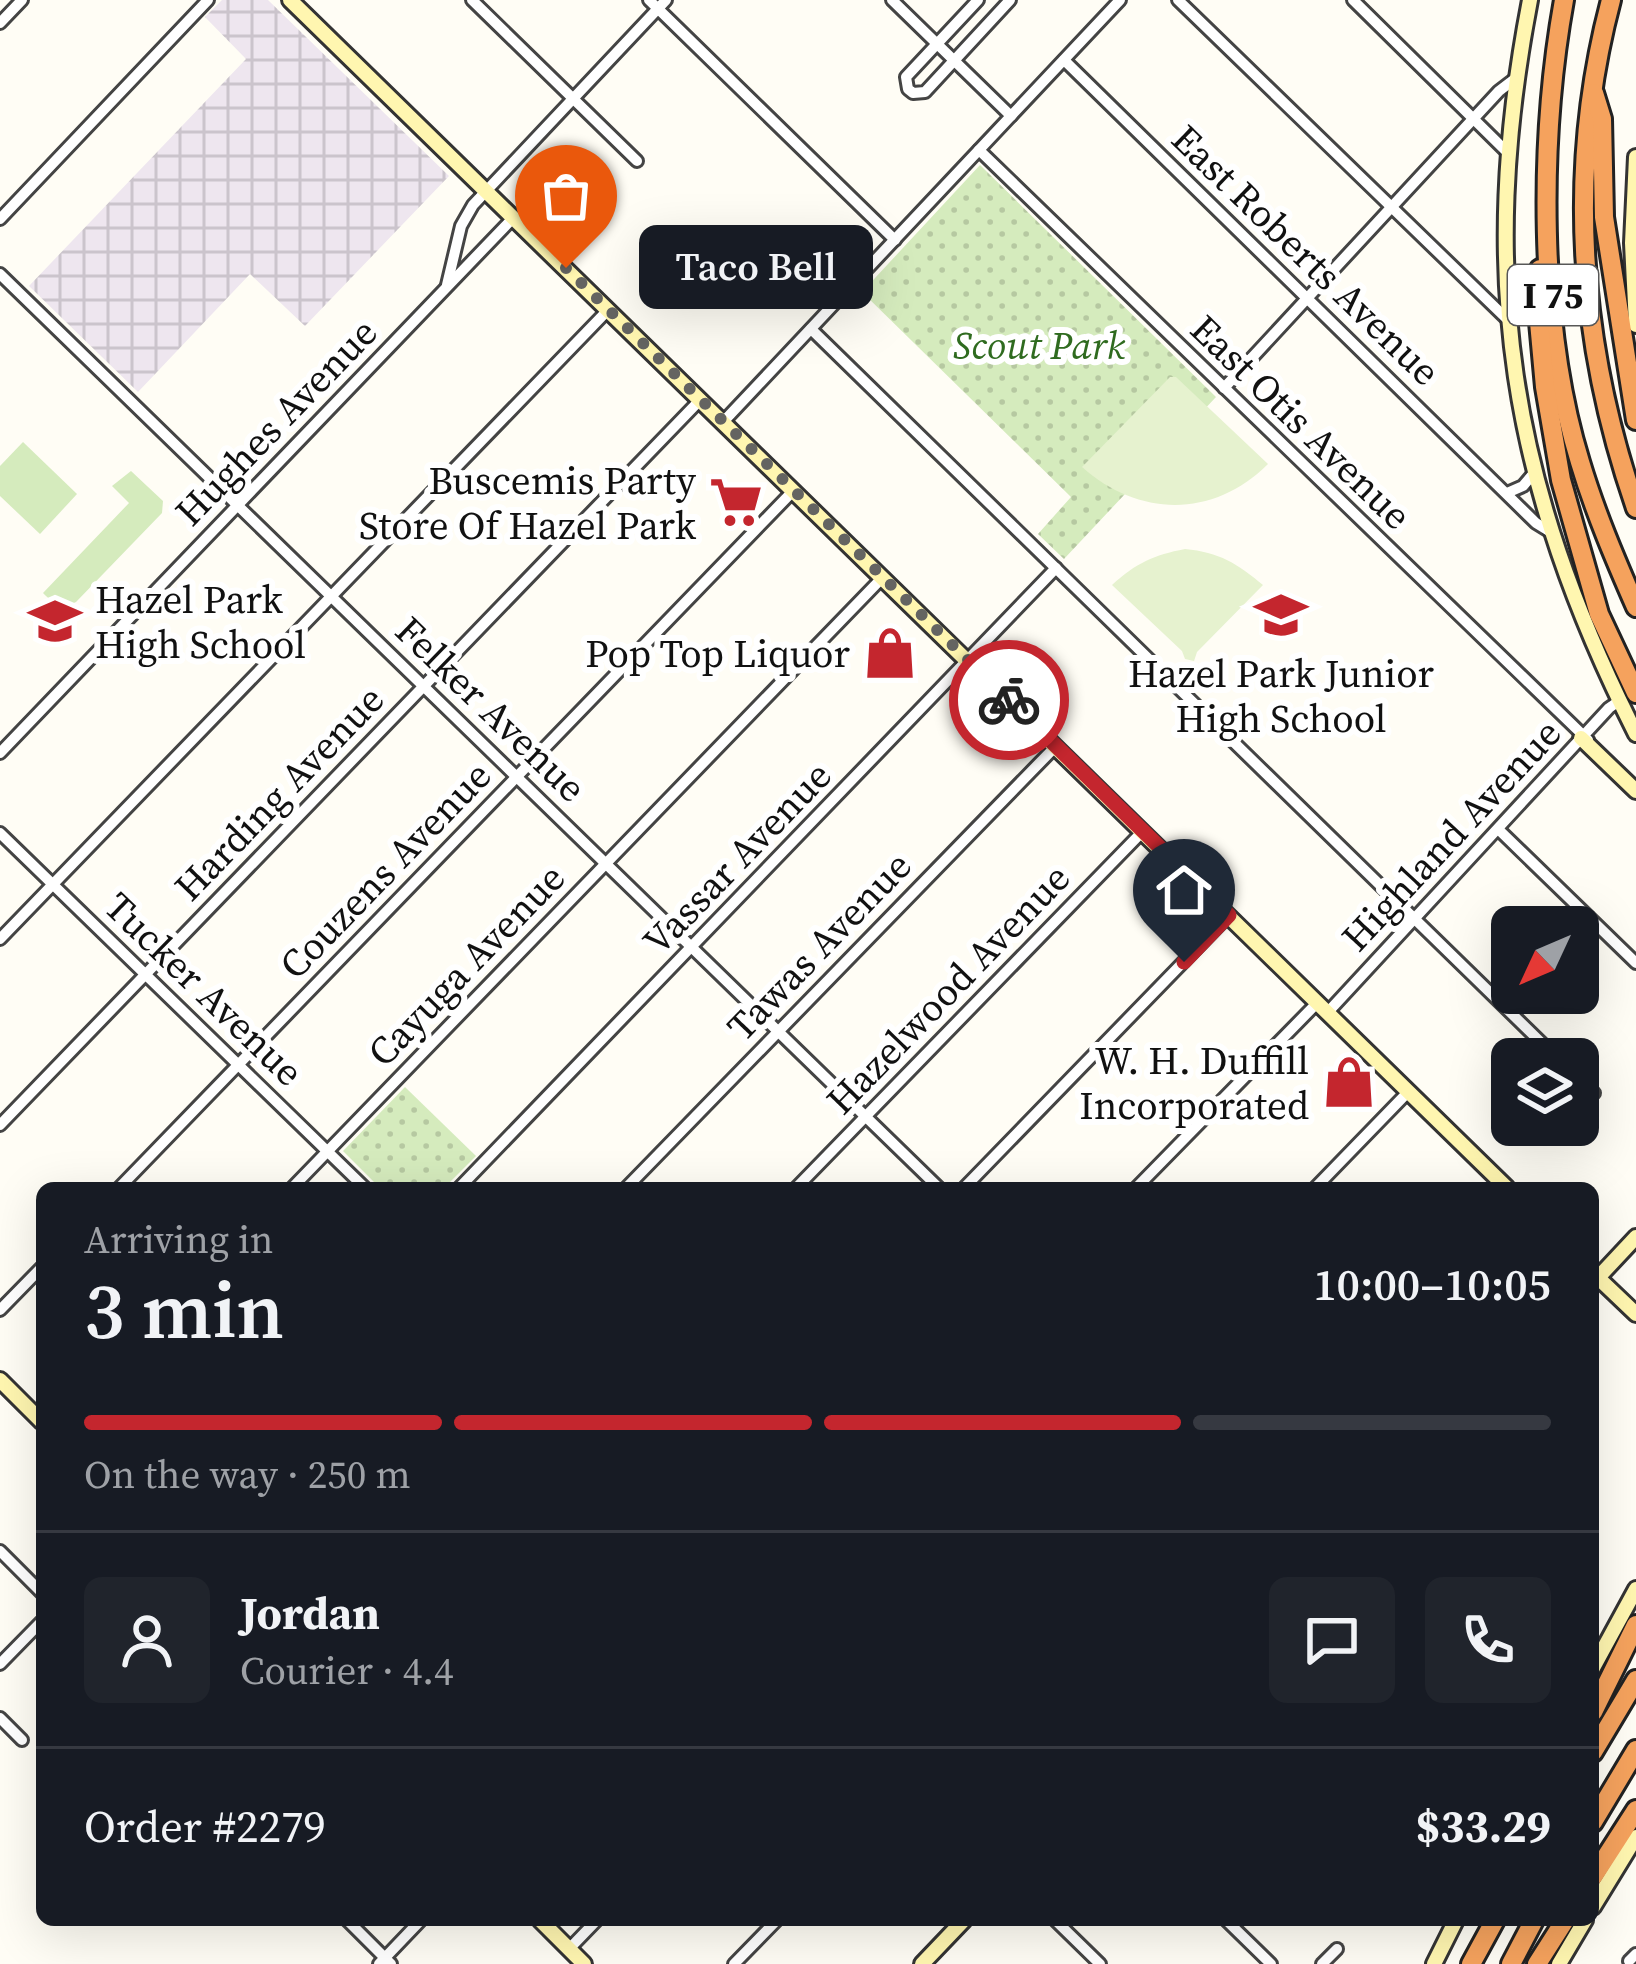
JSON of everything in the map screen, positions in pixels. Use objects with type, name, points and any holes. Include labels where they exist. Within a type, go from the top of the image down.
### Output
[{"type":"highway","name":"I 75","points":[[1564,0],[1554,56],[1545,187],[1555,331],[1579,460],[1636,607]]},
{"type":"highway","name":"I 75","points":[[1611,0],[1592,85],[1583,165],[1582,238],[1608,417],[1636,508]]},
{"type":"highway","points":[[1592,85],[1602,119],[1604,217],[1636,420]]},
{"type":"highway","points":[[1545,187],[1540,322],[1551,433],[1591,592],[1628,697]]},
{"type":"highway","points":[[1599,1700],[1636,1625]]},
{"type":"highway","points":[[1599,1742],[1636,1680]]},
{"type":"highway","points":[[1599,1812],[1636,1750]]},
{"type":"highway","points":[[1599,1868],[1636,1810]]},
{"type":"highway","points":[[1471,1964],[1489,1926]]},
{"type":"highway","points":[[1511,1964],[1531,1926]]},
{"type":"highway","points":[[1537,1964],[1561,1926]]},
{"type":"main road","points":[[290,0],[1409,1091],[1496,1182]]},
{"type":"main road","points":[[1529,0],[1506,151],[1508,320],[1534,473],[1549,531],[1585,628],[1628,697],[1636,734]]},
{"type":"main road","points":[[1636,158],[1636,325]]},
{"type":"main road","points":[[1581,738],[1636,788]]},
{"type":"main road","points":[[1599,1274],[1636,1238]]},
{"type":"main road","points":[[1599,1282],[1636,1314]]},
{"type":"main road","points":[[0,1380],[36,1416]]},
{"type":"main road","points":[[1599,1657],[1636,1589]]},
{"type":"main road","points":[[1599,1897],[1636,1837]]},
{"type":"main road","points":[[546,1926],[584,1964]]},
{"type":"main road","points":[[925,1963],[959,1926]]},
{"type":"main road","points":[[1433,1964],[1453,1926]]},
{"type":"main road","points":[[1559,1964],[1581,1926]]},
{"type":"street","points":[[0,23],[22,0]]},
{"type":"street","points":[[0,219],[208,0]]},
{"type":"street","points":[[472,0],[637,161]]},
{"type":"street","points":[[892,0],[1011,116]]},
{"type":"street","points":[[979,0],[906,77],[908,89],[920,95],[925,92],[1010,0]]},
{"type":"street","points":[[724,422],[1120,0]]},
{"type":"street","points":[[1178,0],[1508,320]]},
{"type":"street","points":[[1353,0],[1506,151]]},
{"type":"street","points":[[447,288],[461,226],[486,191],[658,3],[895,240]]},
{"type":"street","name":"East Roberts Avenue","points":[[1064,60],[1536,524],[1549,531]]},
{"type":"street","points":[[1224,388],[1516,78]]},
{"type":"street","name":"East Otis Avenue","points":[[979,150],[1581,738]]},
{"type":"street","name":"Hughes Avenue","points":[[0,754],[514,218]]},
{"type":"street","name":"Felker Avenue","points":[[0,274],[933,1182]]},
{"type":"street","points":[[0,939],[608,310]]},
{"type":"street","points":[[811,329],[1536,1038]]},
{"type":"street","name":"Harding Avenue","points":[[0,1125],[701,400]]},
{"type":"street","points":[[1507,493],[1523,486],[1534,473]]},
{"type":"street","name":"Couzens Avenue","points":[[125,1182],[794,490]]},
{"type":"street","name":"Vassar Avenue","points":[[466,1182],[1056,568]]},
{"type":"street","name":"Cayuga Avenue","points":[[298,1182],[883,577]]},
{"type":"street","name":"Highland Avenue","points":[[1142,1182],[1414,920],[1581,738],[1628,697]]},
{"type":"street","name":"Tawas Avenue","points":[[632,1182],[1056,746]]},
{"type":"street","points":[[1498,829],[1636,963]]},
{"type":"street","name":"Hazelwood Avenue","points":[[802,1182],[1143,831]]},
{"type":"street","name":"Tucker Avenue","points":[[0,832],[359,1182]]},
{"type":"street","points":[[970,1182],[1229,915]]},
{"type":"street","points":[[1321,1182],[1409,1091]]},
{"type":"street","points":[[0,1310],[36,1273]]},
{"type":"street","points":[[0,1551],[36,1587]]},
{"type":"street","points":[[0,1664],[36,1628]]},
{"type":"street","points":[[0,1718],[22,1740]]},
{"type":"street","points":[[352,1926],[385,1962],[416,1926]]},
{"type":"street","points":[[569,1949],[591,1926]]},
{"type":"street","points":[[734,1964],[771,1926]]},
{"type":"street","points":[[1061,1926],[1100,1964]]},
{"type":"street","points":[[1232,1926],[1271,1964]]},
{"type":"street","points":[[1322,1964],[1336,1949]]},
{"type":"shaded area","points":[[222,0],[268,0],[449,176],[305,326],[250,274],[138,392],[29,286],[246,59],[205,17]]},
{"type":"green space","name":"Scout Park","points":[[980,165],[1216,397],[1064,559],[1038,534],[1071,497],[862,292]]},
{"type":"green space","points":[[1170,377],[1176,377],[1268,464],[1224,495],[1175,505],[1127,495],[1082,467]]},
{"type":"green space","points":[[23,442],[77,494],[40,534],[0,496],[0,466]]},
{"type":"green space","points":[[131,471],[163,501],[162,513],[76,602],[54,603],[43,593],[129,503],[112,486]]},
{"type":"green space","points":[[1185,549],[1227,560],[1263,585],[1197,652],[1194,661],[1185,659],[1112,585],[1146,561]]},
{"type":"green space","points":[[405,1087],[476,1156],[450,1182],[374,1182],[343,1151]]},
{"type":"way so far","points":[[566,268],[1009,700]]},
{"type":"place","name":"Taco Bell","points":[[566,268]]},
{"type":"place","name":"Buscemis Party Store Of Hazel Park","points":[[736,502]]},
{"type":"place","name":"Hazel Park Junior High School","points":[[1281,615]]},
{"type":"place","name":"Hazel Park High School","points":[[55,621]]},
{"type":"place","name":"Pop Top Liquor","points":[[890,653]]},
{"type":"place","name":"W. H. Duffill Incorporated","points":[[1349,1082]]},
{"type":"route","points":[[1009,700],[1229,915],[1184,962]]}]
